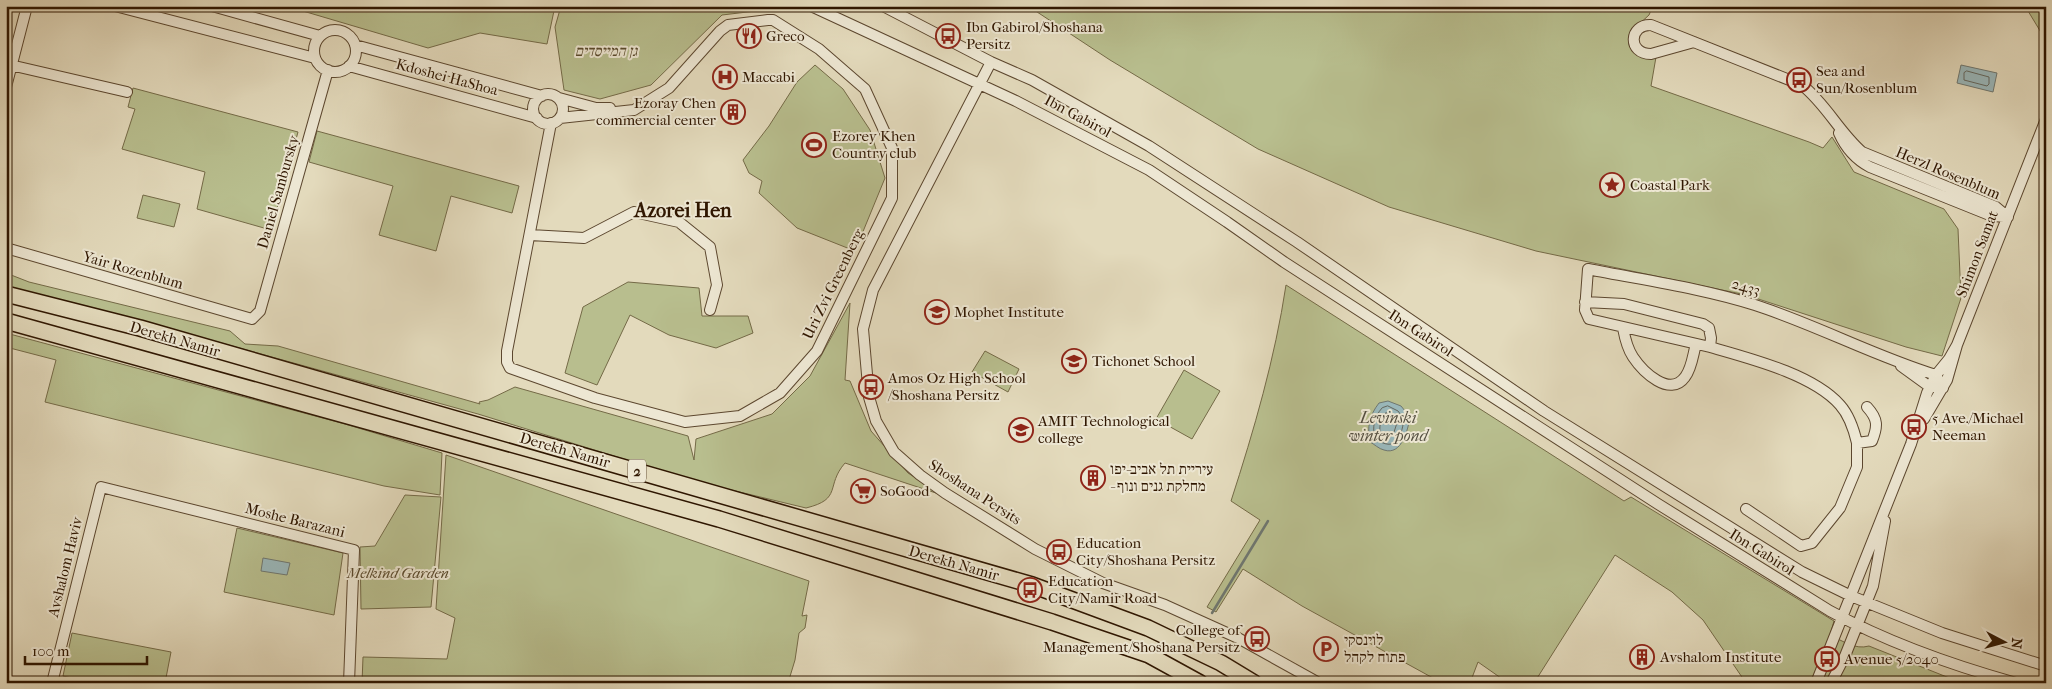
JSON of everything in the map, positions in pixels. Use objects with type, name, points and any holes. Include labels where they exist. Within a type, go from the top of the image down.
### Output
[{"type":"highway","name":"Derekh Namir","points":[[6,294],[149,331],[1032,585],[1148,628],[1221,663],[1254,683]]},
{"type":"highway","name":"Derekh Namir","points":[[6,321],[729,522],[1105,640],[1149,656],[1200,683]]},
{"type":"street","points":[[6,87],[9,65],[27,6]]},
{"type":"street","points":[[115,6],[315,58]]},
{"type":"street","points":[[212,6],[320,36]]},
{"type":"street","name":"Ibn Gabirol","points":[[811,6],[1016,100],[1149,170],[1228,222],[1284,262],[1566,445],[1802,595],[1842,618],[1952,663],[2016,683]]},
{"type":"street","name":"Ibn Gabirol","points":[[883,6],[991,62],[1032,80],[1149,146],[1297,242],[1544,410],[1802,572],[1867,603],[1942,633],[2046,666]]},
{"type":"street","name":"Uri Zvi Greenberg","points":[[773,20],[819,49],[865,89],[892,148],[892,198],[817,351],[780,393],[740,416],[685,422],[595,398],[510,368],[507,362],[508,351],[530,235],[556,121],[634,110],[668,88],[720,31],[728,25],[773,20]]},
{"type":"street","name":"Herzl Rosenblum","points":[[1694,42],[1645,54],[1637,48],[1634,40],[1636,32],[1647,25],[1694,42],[1802,85],[1820,101],[1830,116],[1862,152],[1996,207],[2008,216]]},
{"type":"street","points":[[340,31],[347,34],[355,45],[354,57],[349,66],[339,71],[328,70],[318,63],[315,58],[314,46],[320,36],[326,32],[340,31]]},
{"type":"street","name":"Kdoshei HaShoa","points":[[355,45],[542,96]]},
{"type":"street","name":"Shoshana Persits","points":[[991,62],[873,290],[863,329],[869,397],[876,421],[894,452],[920,475],[945,493],[1035,548],[1103,583],[1165,605],[1238,638],[1319,683]]},
{"type":"street","points":[[9,65],[127,92]]},
{"type":"street","name":"Kdoshei HaShoa","points":[[349,66],[537,118]]},
{"type":"street","name":"Daniel Sambursky","points":[[252,318],[260,311],[328,70]]},
{"type":"street","points":[[559,98],[563,110],[556,121],[543,123],[537,118],[534,106],[542,96],[550,94],[596,108],[634,110]]},
{"type":"street","name":"Shimon Samat","points":[[1911,444],[1943,388],[1957,345],[2046,119]]},
{"type":"street","points":[[530,235],[584,238],[634,212],[679,222],[710,247],[717,284],[710,310]]},
{"type":"street","name":"Yair Rozenblum","points":[[6,248],[252,318]]},
{"type":"street","name":"2433","points":[[1585,302],[1588,269],[1728,297],[1835,334],[1889,358],[1936,375]]},
{"type":"street","points":[[1710,347],[1709,328],[1703,324],[1624,304],[1585,302],[1585,310],[1589,319],[1710,347],[1770,365],[1822,390],[1840,405],[1854,429],[1857,443],[1857,466],[1851,485],[1840,508],[1812,542],[1801,546],[1746,509]]},
{"type":"street","points":[[1623,328],[1626,344],[1643,370],[1660,382],[1670,386],[1679,384],[1686,376],[1696,344]]},
{"type":"street","name":"Shimon Samat","points":[[1816,683],[1911,444],[1930,387],[1957,345]]},
{"type":"street","name":"2433","points":[[1889,358],[1930,387]]},
{"type":"street","points":[[1936,375],[1943,388]]},
{"type":"street","points":[[1930,387],[1943,388]]},
{"type":"street","points":[[1857,443],[1872,441],[1877,427],[1875,416],[1867,407]]},
{"type":"street","name":"Avshalom Haviv","points":[[52,683],[101,487]]},
{"type":"street","name":"Moshe Barazani","points":[[101,487],[354,550],[349,683]]},
{"type":"street","name":"Shimon Samat","points":[[1831,683],[1867,603],[1876,574],[1891,493]]},
{"type":"green space","points":[[286,6],[555,6],[547,44],[480,33],[428,48]]},
{"type":"green space","name":"גן המייסדים","points":[[561,6],[767,6],[764,10],[722,15],[651,85],[600,99],[564,90],[555,27]]},
{"type":"green space","name":"Coastal Park","points":[[1028,6],[1653,6],[1649,15],[1636,27],[1630,46],[1656,57],[1651,86],[1823,148],[1832,137],[1854,172],[1944,209],[1958,229],[1961,298],[1942,356],[1906,347],[1746,295],[1536,251],[1389,207],[1258,149],[1110,60]]},
{"type":"green space","points":[[2025,6],[2046,6],[2046,36],[2042,34]]},
{"type":"green space","name":"Ezorey Khen Country club","points":[[815,65],[843,89],[870,130],[885,178],[855,251],[797,228],[759,193],[762,181],[749,173],[743,160],[769,126],[797,82]]},
{"type":"green space","points":[[133,88],[298,132],[271,230],[197,209],[205,172],[122,149],[135,109],[128,107]]},
{"type":"green space","points":[[317,131],[519,186],[512,213],[451,196],[436,251],[379,235],[393,186],[309,162]]},
{"type":"green space","points":[[143,195],[180,204],[174,227],[137,218]]},
{"type":"green space","points":[[6,273],[29,282],[230,331],[245,344],[278,346],[480,404],[479,402],[488,400],[515,387],[688,436],[694,460],[696,439],[772,414],[810,376],[850,303],[845,380],[850,381],[871,431],[908,473],[942,495],[845,463],[839,471],[829,496],[825,500],[806,508],[698,482],[478,414],[6,286]]},
{"type":"green space","points":[[628,282],[699,288],[702,316],[748,316],[753,333],[716,348],[669,335],[630,315],[597,385],[565,373],[583,307]]},
{"type":"green space","points":[[1286,285],[1624,501],[1631,497],[1834,621],[1830,635],[1854,646],[1869,646],[1962,683],[1746,683],[1703,620],[1672,592],[1615,555],[1534,683],[1508,683],[1478,662],[1470,683],[1442,683],[1302,606],[1243,569],[1216,612],[1207,607],[1260,520],[1231,501],[1263,394],[1276,340]]},
{"type":"green space","points":[[6,333],[345,424],[442,453],[440,495],[384,486],[45,402],[56,360],[6,347]]},
{"type":"green space","points":[[985,351],[1019,369],[1008,392],[972,372]]},
{"type":"green space","points":[[1184,370],[1220,391],[1192,439],[1156,419]]},
{"type":"green space","points":[[446,455],[809,581],[802,616],[807,615],[805,628],[799,633],[795,660],[788,683],[362,683],[363,657],[447,659],[455,618],[436,609]]},
{"type":"green space","name":"Melkind Garden","points":[[405,495],[441,497],[431,607],[361,609],[360,547],[375,546]]},
{"type":"green space","points":[[237,528],[343,553],[334,615],[224,592]]},
{"type":"green space","points":[[72,633],[171,652],[165,683],[93,683],[63,676]]},
{"type":"water","points":[[1961,65],[1997,73],[1993,92],[1957,83]]},
{"type":"water","name":"Levinski winter pond","points":[[1388,401],[1401,406],[1410,417],[1403,440],[1400,445],[1390,451],[1370,442],[1369,431],[1371,417],[1379,403]]},
{"type":"water","points":[[263,558],[290,563],[287,575],[261,571]]},
{"type":"waterway","points":[[1212,613],[1268,521]]},
{"type":"place","name":"Greco","points":[[749,36]]},
{"type":"place","name":"Ibn Gabirol/Shoshana Persitz","points":[[948,36]]},
{"type":"place","name":"Maccabi","points":[[725,77]]},
{"type":"place","name":"Sea and Sun/Rosenblum","points":[[1799,80]]},
{"type":"place","name":"Ezoray Chen commercial center","points":[[733,112]]},
{"type":"place","name":"Ezorey Khen Country club","points":[[814,145]]},
{"type":"place","name":"Coastal Park","points":[[1612,185]]},
{"type":"place","name":"Mophet Institute","points":[[937,312]]},
{"type":"place","name":"Tichonet School","points":[[1074,361]]},
{"type":"place","name":"Amos Oz High School /Shoshana Persitz","points":[[871,387]]},
{"type":"place","name":"5 Ave./Michael Neeman","points":[[1914,427]]},
{"type":"place","name":"AMIT Technological college","points":[[1021,430]]},
{"type":"place","name":"עיריית תל אביב-יפו - מחלקת גנים ונוף","points":[[1093,478]]},
{"type":"place","name":"SoGood","points":[[863,491]]},
{"type":"place","name":"Education City/Shoshana Persitz","points":[[1059,552]]},
{"type":"place","name":"Education City/Namir Road","points":[[1030,590]]},
{"type":"place","name":"College of Management/Shoshana Persitz","points":[[1257,639]]},
{"type":"place","name":"לוינסקי פתוח לקהל","points":[[1326,649]]},
{"type":"place","name":"Avshalom Institute","points":[[1642,657]]},
{"type":"place","name":"Avenue 5/2040","points":[[1827,659]]},
{"type":"district","name":"Azorei Hen","points":[[683,210]]}]
